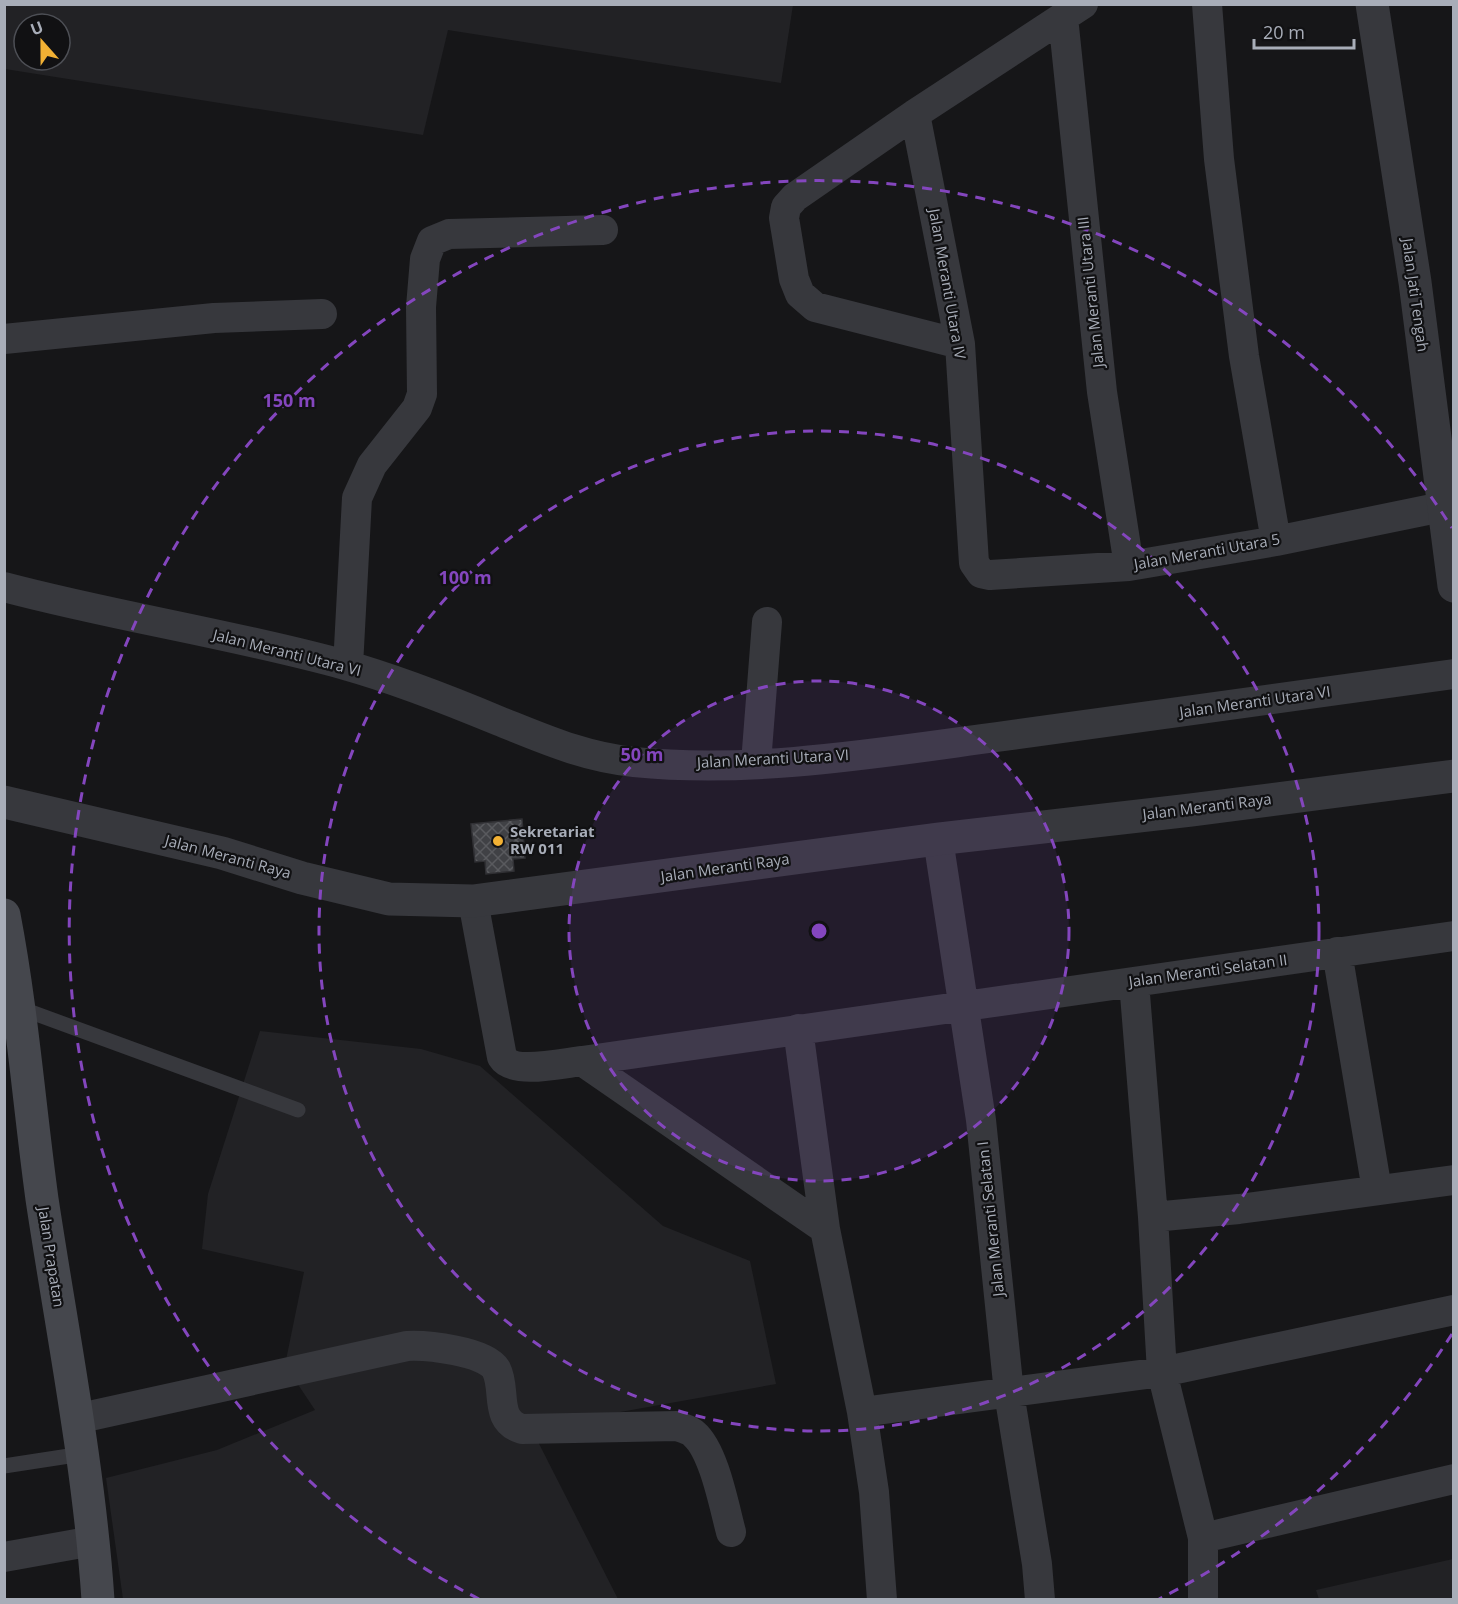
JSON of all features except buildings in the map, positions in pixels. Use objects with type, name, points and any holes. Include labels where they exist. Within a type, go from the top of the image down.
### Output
[{"type":"main road","name":"Jalan Prapatan","points":[[4,915],[9,962],[20,1008],[29,1104],[76,1419],[93,1541],[98,1599]]},
{"type":"street","points":[[1207,4],[1219,159],[1240,321],[1276,541]]},
{"type":"street","name":"Jalan Jati Tengah","points":[[1372,4],[1415,282],[1442,507],[1454,586]]},
{"type":"street","points":[[960,344],[815,307],[800,294],[794,279],[784,218],[786,207],[795,197],[915,114],[1073,11]]},
{"type":"street","name":"Jalan Meranti Utara III","points":[[1073,11],[1102,392],[1129,566]]},
{"type":"street","name":"Jalan Meranti Utara IV","points":[[915,114],[960,344],[974,563]]},
{"type":"street","points":[[348,666],[357,498],[372,465],[417,408],[422,394],[421,307],[425,259],[432,241],[449,234],[603,230]]},
{"type":"street","points":[[4,339],[214,318],[322,314]]},
{"type":"street","name":"Jalan Meranti Utara 5","points":[[974,563],[981,573],[990,575],[1129,566],[1276,541],[1442,507]]},
{"type":"street","name":"Jalan Meranti Utara VI","points":[[4,587],[85,609],[241,640],[348,666],[499,721],[545,741],[588,754],[663,764],[756,763],[878,753],[1454,674]]},
{"type":"street","points":[[756,763],[767,622]]},
{"type":"street","name":"Jalan Meranti Raya","points":[[4,802],[222,853],[302,878],[389,899],[472,901],[938,839],[1191,810],[1454,776]]},
{"type":"street","name":"Jalan Meranti Selatan I","points":[[938,839],[981,1120],[1009,1393],[1037,1563],[1040,1599]]},
{"type":"street","name":"Jalan Meranti Selatan II","points":[[472,901],[505,1061],[518,1067],[582,1061],[1454,936]]},
{"type":"street","points":[[1337,952],[1377,1190]]},
{"type":"street","points":[[1134,982],[1153,1217],[1161,1372],[1203,1538],[1203,1599]]},
{"type":"street","points":[[798,1029],[825,1229],[862,1412],[874,1492],[882,1599]]},
{"type":"street","points":[[582,1061],[825,1229]]},
{"type":"street","points":[[1153,1217],[1454,1180]]},
{"type":"street","points":[[862,1412],[1161,1372],[1454,1310]]},
{"type":"street","points":[[76,1419],[407,1346],[448,1349],[484,1359],[495,1368],[500,1382],[503,1413],[513,1426],[522,1429],[677,1426],[693,1433],[707,1453],[731,1532]]},
{"type":"street","points":[[1203,1538],[1454,1479]]},
{"type":"street","points":[[4,1557],[93,1541]]},
{"type":"lane","points":[[20,1008],[298,1110]]},
{"type":"lane","points":[[4,1466],[81,1455]]},
{"type":"shaded area","points":[[5,4],[793,5],[781,83],[448,30],[423,135],[24,72],[72,72],[72,12],[12,12],[12,70],[5,69]]},
{"type":"shaded area","points":[[260,1031],[421,1049],[480,1066],[663,1226],[750,1261],[776,1384],[531,1428],[618,1599],[123,1599],[106,1478],[217,1450],[315,1410],[285,1365],[304,1272],[202,1249],[208,1194]]},
{"type":"shaded area","points":[[1453,1559],[1453,1599],[1319,1599],[1316,1590]]},
{"type":"place","name":"Sekretariat RW 011","points":[[498,841]]}]
